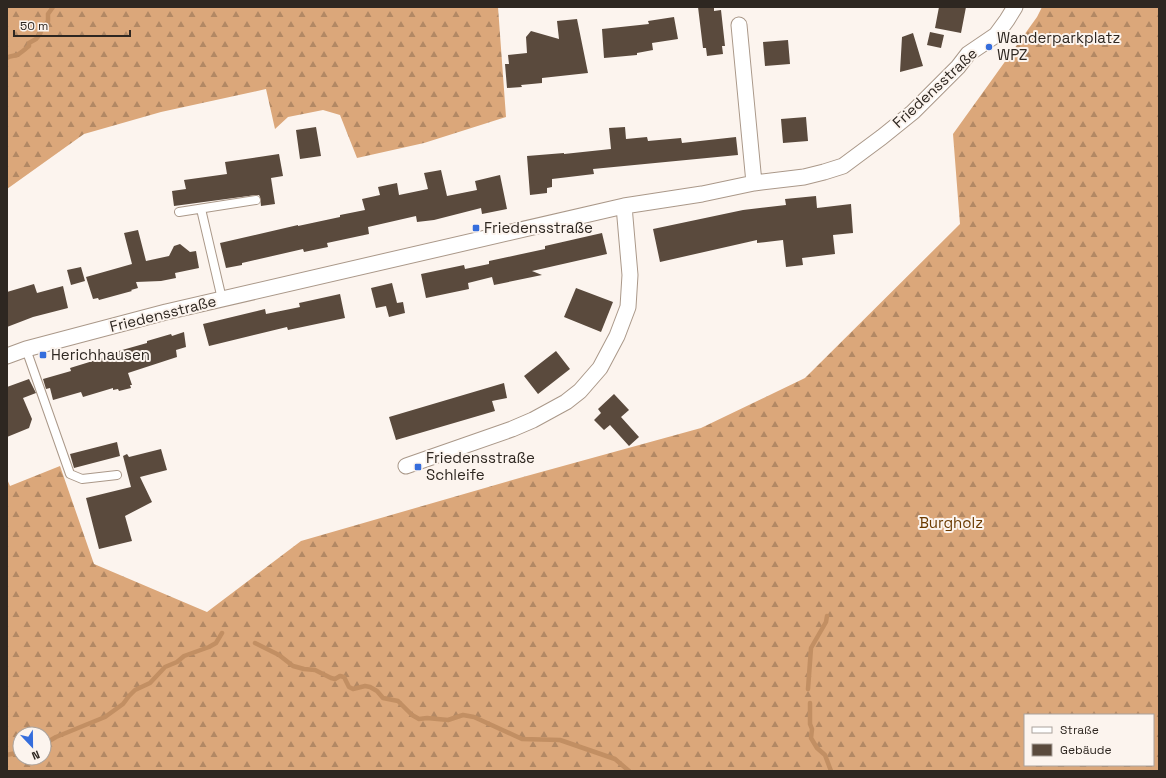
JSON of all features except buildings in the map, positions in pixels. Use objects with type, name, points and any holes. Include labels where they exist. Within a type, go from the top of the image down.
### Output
[{"type":"street","name":"Friedensstraße","points":[[7,356],[26,349],[166,312],[624,206],[702,194],[754,183],[804,177],[843,166],[913,112],[958,67],[968,54],[996,35],[1008,20],[1014,7]]},
{"type":"street","points":[[739,25],[754,183]]},
{"type":"street","points":[[406,466],[512,429],[533,420],[566,402],[580,391],[600,368],[617,336],[628,307],[630,275],[624,206]]},
{"type":"lane","points":[[179,212],[256,200]]},
{"type":"lane","points":[[201,209],[222,300]]},
{"type":"lane","points":[[26,349],[70,474],[82,479],[117,475]]},
{"type":"green space","points":[[7,7],[498,7],[506,117],[424,143],[357,158],[340,115],[323,110],[288,117],[275,129],[266,89],[161,112],[84,134],[7,189]]},
{"type":"green space","name":"Burgholz","points":[[1042,7],[1159,7],[1159,771],[7,771],[7,479],[10,486],[60,466],[94,564],[207,612],[301,541],[523,477],[701,428],[805,378],[960,224],[953,134],[1037,17]]},
{"type":"waterway","points":[[7,58],[17,55],[29,46],[29,43],[36,39],[48,21],[48,14],[53,7]]},
{"type":"waterway","points":[[808,689],[811,648],[826,622],[827,616]]},
{"type":"waterway","points":[[52,739],[105,717],[123,704],[135,690],[150,683],[165,667],[177,662],[184,656],[216,643],[222,633]]},
{"type":"waterway","points":[[255,643],[279,655],[293,666],[315,670],[335,679],[340,676],[344,677],[349,687],[353,689],[365,686],[370,687],[377,691],[383,698],[398,701],[412,715],[419,719],[427,718],[448,720],[463,715],[474,717],[522,739],[560,740],[615,759],[629,771]]},
{"type":"waterway","points":[[810,703],[810,724],[812,729],[811,738],[817,748],[825,755],[831,771]]},
{"type":"waterway","points":[[7,755],[12,754]]},
{"type":"place","name":"Wanderparkplatz WPZ","points":[[989,47]]},
{"type":"place","name":"Friedensstraße","points":[[476,228]]},
{"type":"place","name":"Herichhausen","points":[[43,355]]},
{"type":"place","name":"Friedensstraße Schleife","points":[[418,467]]}]
